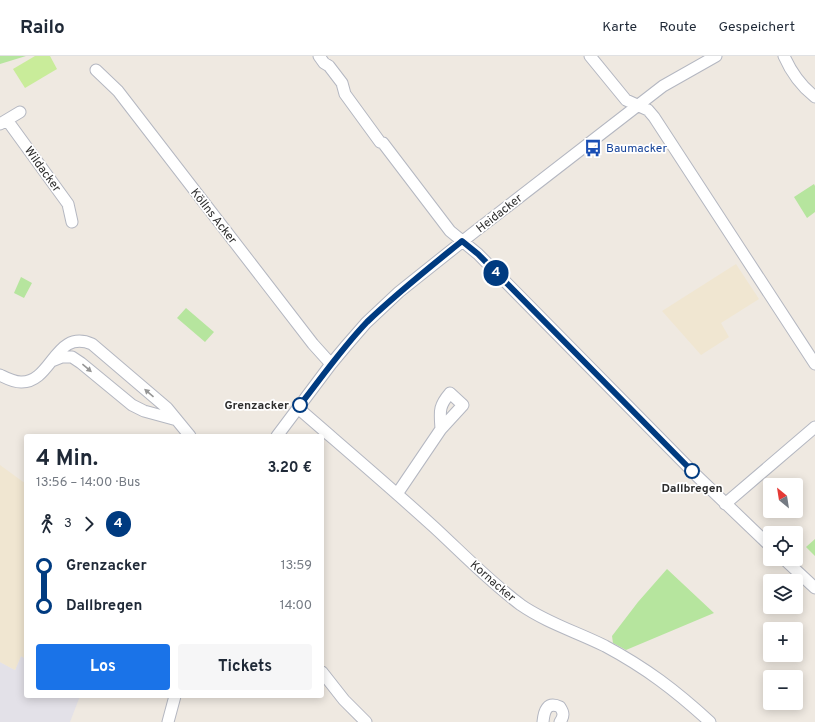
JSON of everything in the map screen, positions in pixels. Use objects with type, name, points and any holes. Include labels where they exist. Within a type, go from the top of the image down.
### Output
[{"type":"street","points":[[319,56],[342,83],[344,94],[450,231],[478,254],[726,504],[763,539]]},
{"type":"street","points":[[590,56],[626,100],[648,110],[654,117],[815,364]]},
{"type":"street","name":"Heidacker","points":[[278,434],[331,364],[366,323],[394,297],[462,241],[663,86],[716,56]]},
{"type":"street","points":[[784,56],[794,76],[815,98]]},
{"type":"street","name":"Köllns Acker","points":[[96,70],[118,91],[313,344],[331,364]]},
{"type":"street","name":"Wildacker","points":[[20,112],[4,122],[68,204],[72,222]]},
{"type":"street","points":[[0,375],[15,382],[30,381],[41,374],[59,351],[70,343],[80,340],[92,344],[167,408],[188,434]]},
{"type":"street","points":[[52,361],[68,356],[75,359],[132,405],[144,411],[177,420]]},
{"type":"street","name":"Kornacker","points":[[298,408],[522,606],[559,627],[603,645],[650,672],[675,690],[710,722]]},
{"type":"street","points":[[726,504],[815,427]]},
{"type":"street","points":[[397,494],[441,429]]},
{"type":"street","points":[[791,566],[815,588]]},
{"type":"street","points":[[324,675],[344,700],[366,722]]},
{"type":"street","points":[[168,722],[174,698]]},
{"type":"street","points":[[543,722],[546,709],[552,705],[560,707],[564,714],[560,722]]},
{"type":"shaded area","points":[[736,264],[759,299],[721,323],[729,337],[701,355],[662,311]]},
{"type":"shaded area","points":[[0,465],[24,483],[24,658],[21,656],[15,670],[0,662]]},
{"type":"shaded area","points":[[21,656],[24,658],[24,698],[79,698],[70,722],[0,722],[0,662],[15,670]]},
{"type":"green space","points":[[0,56],[26,56],[0,64]]},
{"type":"green space","points":[[35,56],[50,56],[57,69],[25,88],[13,69]]},
{"type":"green space","points":[[814,184],[815,212],[807,218],[794,197]]},
{"type":"green space","points":[[21,277],[32,283],[24,298],[14,293]]},
{"type":"green space","points":[[186,308],[214,332],[205,342],[177,318]]},
{"type":"green space","points":[[815,539],[815,556],[806,547]]},
{"type":"green space","points":[[667,569],[714,613],[626,650],[613,643],[612,636],[638,602]]},
{"type":"bus line","name":"4","points":[[300,405],[331,364],[366,323],[399,292],[462,241],[478,254],[692,471]]},
{"type":"place","name":"Baumacker","points":[[593,148]]},
{"type":"place","name":"Grenzacker","points":[[300,405]]},
{"type":"place","name":"Dallbregen","points":[[692,471]]}]
